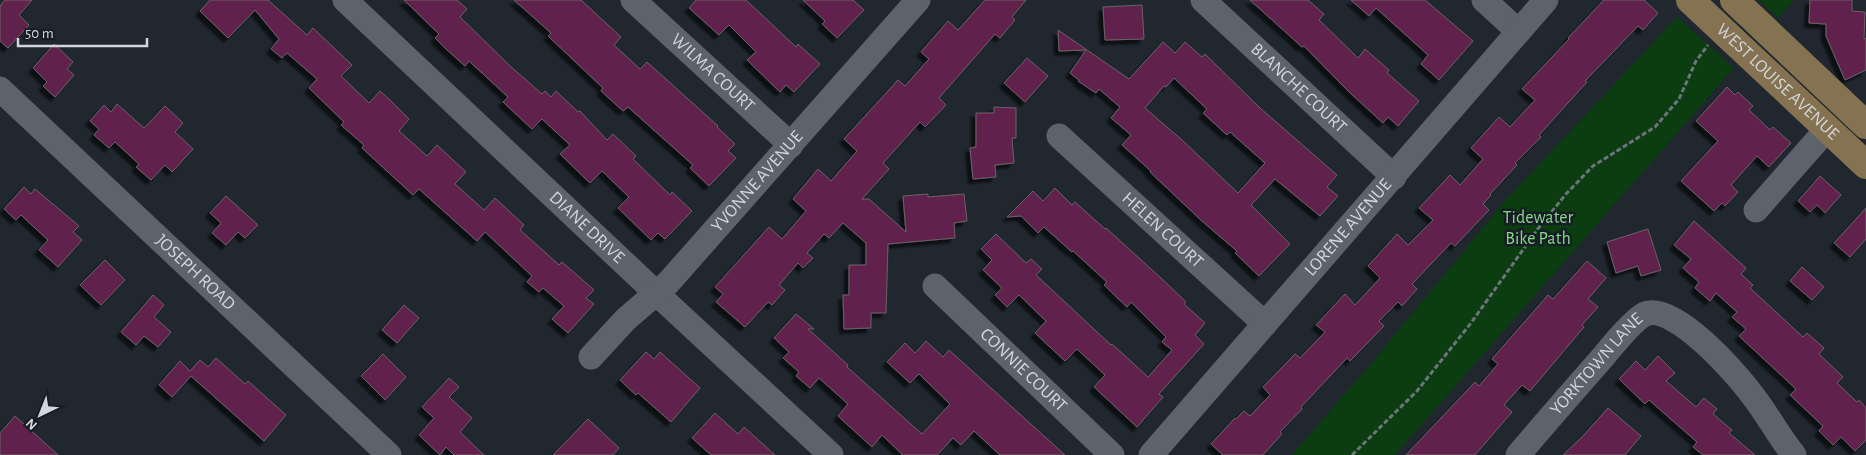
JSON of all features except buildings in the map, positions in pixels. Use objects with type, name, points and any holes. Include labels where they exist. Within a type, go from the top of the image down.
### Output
[{"type":"main road","name":"WEST LOUISE AVENUE","points":[[1690,0],[1866,165]]},
{"type":"main road","name":"WEST LOUISE AVENUE","points":[[1734,0],[1866,125]]},
{"type":"street","name":"DIANE DRIVE","points":[[345,0],[656,294],[831,455]]},
{"type":"street","name":"WILMA COURT","points":[[634,0],[791,145]]},
{"type":"street","name":"YVONNE AVENUE","points":[[591,357],[626,319],[668,283],[918,0]]},
{"type":"street","name":"BLANCHE COURT","points":[[1203,0],[1394,177]]},
{"type":"street","points":[[1484,0],[1518,31]]},
{"type":"street","name":"LORENE AVENUE","points":[[1151,455],[1546,0]]},
{"type":"street","name":"JOSEPH ROAD","points":[[0,89],[389,455]]},
{"type":"street","points":[[1756,210],[1827,129]]},
{"type":"street","name":"HELEN COURT","points":[[1059,136],[1265,324]]},
{"type":"street","name":"CONNIE COURT","points":[[935,286],[1112,455]]},
{"type":"street","name":"YORKTOWN LANE","points":[[1518,455],[1623,333],[1644,314],[1653,312],[1662,313],[1680,323],[1705,343],[1752,395],[1788,453]]},
{"type":"path","points":[[1352,455],[1417,391],[1472,324],[1537,230],[1566,194],[1593,166],[1655,127],[1679,99],[1696,61],[1711,40],[1718,26]]},
{"type":"green space","points":[[1759,0],[1794,0],[1778,18]]},
{"type":"green space","name":"Tidewater Bike Path","points":[[1677,17],[1734,68],[1395,455],[1292,455],[1369,366],[1506,200]]}]
